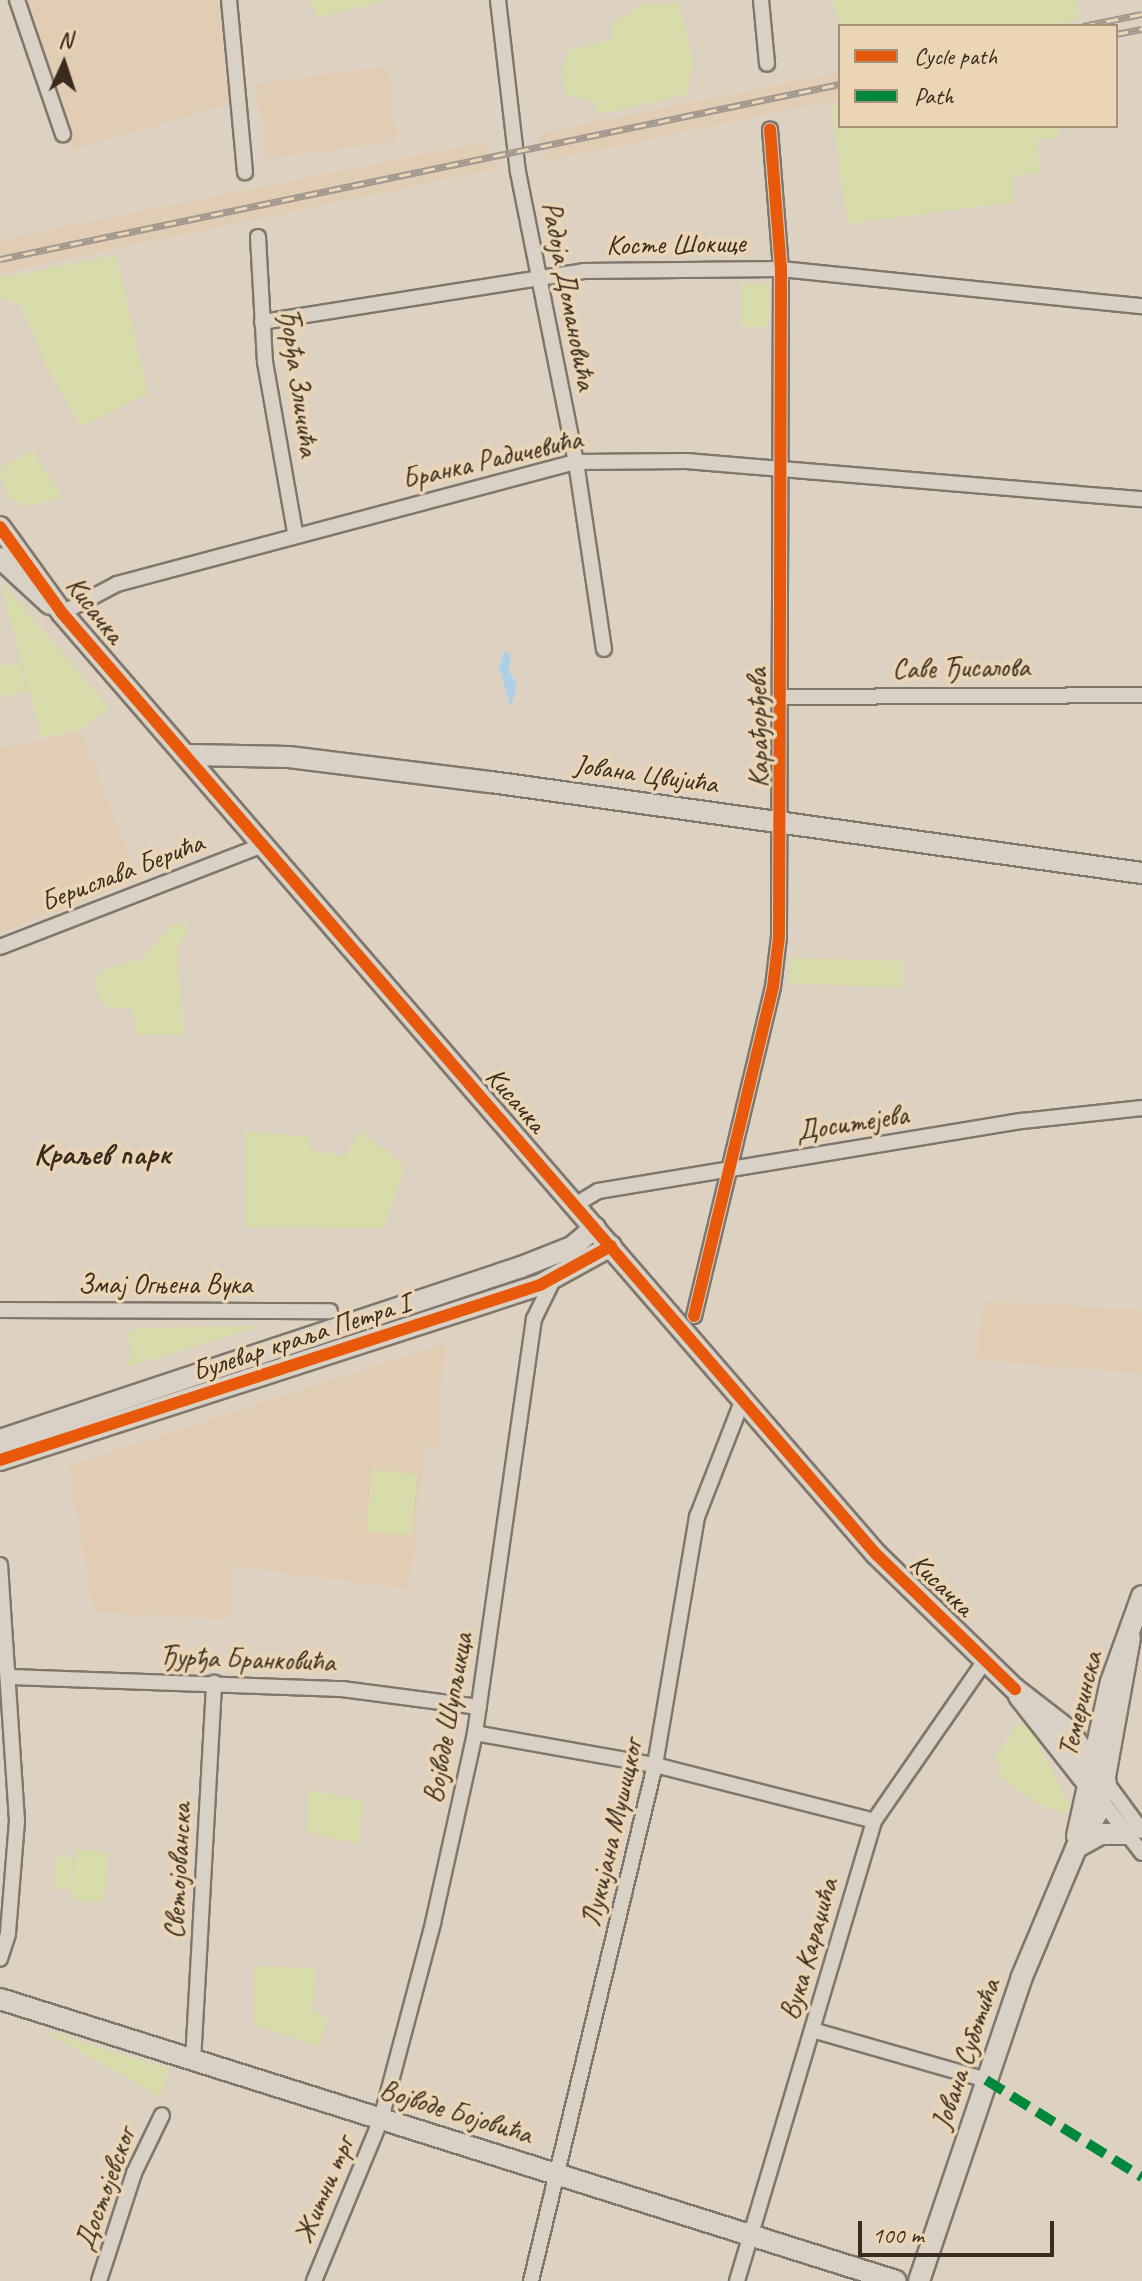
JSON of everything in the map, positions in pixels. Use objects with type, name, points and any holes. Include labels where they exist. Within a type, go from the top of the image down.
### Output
[{"type":"street","points":[[17,0],[63,134]]},
{"type":"street","points":[[229,0],[245,172]]},
{"type":"street","name":"Радоја Домановића","points":[[498,0],[511,130],[537,277],[576,462],[604,649]]},
{"type":"street","points":[[761,0],[767,64]]},
{"type":"street","name":"Карађорђева","points":[[694,1316],[773,987],[783,820],[781,269],[770,129]]},
{"type":"street","name":"Ђорђа Зличића","points":[[258,237],[262,322],[295,533]]},
{"type":"street","name":"Косте Шокице","points":[[262,322],[583,271],[781,269],[1142,306]]},
{"type":"street","name":"Бранка Радичевића","points":[[62,613],[117,584],[295,533],[576,462],[686,461],[1142,499]]},
{"type":"street","name":"Кисачка","points":[[0,527],[62,613],[189,755],[263,845],[876,1554],[1015,1689],[1099,1789]]},
{"type":"street","name":"Кисачка","points":[[0,558],[62,613]]},
{"type":"street","name":"Саве Ђисалова","points":[[782,697],[1142,695]]},
{"type":"street","name":"Јована Цвијића","points":[[189,755],[310,760],[783,820],[1142,873]]},
{"type":"street","name":"Берислава Берића","points":[[0,947],[263,845]]},
{"type":"street","name":"Доситејева","points":[[575,1205],[598,1191],[1022,1121],[1142,1108]]},
{"type":"street","name":"Булевар краља Петра I","points":[[0,1440],[521,1267],[572,1247],[595,1228]]},
{"type":"street","name":"Булевар краља Петра I","points":[[0,1460],[505,1296],[553,1279],[611,1246]]},
{"type":"street","name":"Војводе Шупљикца","points":[[381,2119],[433,1923],[475,1733],[534,1319],[553,1279]]},
{"type":"street","points":[[505,1296],[526,1302],[534,1319]]},
{"type":"street","name":"Змај Огњена Вука","points":[[0,1310],[330,1311]]},
{"type":"street","name":"Лукијана Мушицког","points":[[531,2281],[655,1765],[697,1517],[743,1399]]},
{"type":"street","points":[[0,1565],[11,1677],[17,1821],[8,1934],[0,1959]]},
{"type":"street","name":"Темеринска","points":[[1099,1789],[1136,1640],[1142,1596]]},
{"type":"street","name":"Темеринска","points":[[1099,1789],[1093,1765],[1102,1719],[1119,1656],[1136,1640]]},
{"type":"street","name":"Вука Караџића","points":[[737,2281],[874,1821],[986,1659]]},
{"type":"street","name":"Ђурђа Бранковића","points":[[11,1677],[342,1689],[479,1707]]},
{"type":"street","name":"Светојованска","points":[[193,2061],[214,1683]]},
{"type":"street","name":"Кисачка","points":[[1015,1689],[1068,1730],[1093,1765]]},
{"type":"street","points":[[1068,1730],[1086,1731],[1102,1719]]},
{"type":"street","points":[[475,1733],[655,1765],[874,1821]]},
{"type":"street","points":[[1099,1789],[1134,1833],[1142,1853]]},
{"type":"street","name":"Јована Суботића","points":[[919,2281],[986,2080],[1099,1789]]},
{"type":"street","points":[[1076,1848],[1101,1834],[1134,1833]]},
{"type":"street","name":"Војводе Бојовића","points":[[0,1999],[559,2172],[896,2281]]},
{"type":"street","points":[[812,2030],[986,2080]]},
{"type":"street","name":"Достојевског","points":[[99,2281],[134,2173],[162,2115]]},
{"type":"street","name":"Житни трг","points":[[314,2281],[381,2119]]},
{"type":"shaded area","points":[[24,0],[218,0],[229,104],[70,151]]},
{"type":"shaded area","points":[[387,66],[398,141],[267,159],[256,84]]},
{"type":"shaded area","points":[[838,72],[838,99],[543,162],[538,134]]},
{"type":"shaded area","points":[[489,141],[495,169],[0,273],[0,240]]},
{"type":"shaded area","points":[[81,732],[138,879],[0,933],[0,748]]},
{"type":"shaded area","points":[[982,1301],[1142,1310],[1142,1374],[978,1360]]},
{"type":"shaded area","points":[[445,1343],[438,1448],[425,1447],[409,1589],[234,1566],[230,1620],[94,1612],[68,1466]]},
{"type":"green space","points":[[311,0],[390,0],[318,17]]},
{"type":"green space","points":[[833,0],[1076,0],[1081,19],[1056,24],[839,24]]},
{"type":"green space","points":[[679,2],[693,60],[687,95],[599,114],[593,101],[566,95],[562,74],[568,50],[612,40],[611,26],[640,5]]},
{"type":"green space","points":[[838,103],[838,128],[1058,128],[1060,137],[1036,140],[1040,172],[1013,176],[1014,202],[848,224],[831,105]]},
{"type":"green space","points":[[116,255],[148,393],[81,426],[46,365],[21,305],[0,298],[0,278]]},
{"type":"green space","points":[[742,283],[769,284],[768,327],[741,326]]},
{"type":"green space","points":[[32,450],[62,497],[26,507],[10,498],[0,474],[3,467]]},
{"type":"green space","points":[[0,581],[110,708],[79,730],[42,738]]},
{"type":"green space","points":[[19,662],[27,690],[0,698],[0,667]]},
{"type":"green space","points":[[174,923],[186,923],[187,932],[177,950],[184,1035],[138,1035],[132,1009],[107,1007],[99,997],[95,977],[103,970],[142,959]]},
{"type":"green space","points":[[791,958],[904,961],[902,988],[788,983]]},
{"type":"green space","points":[[245,1131],[309,1137],[310,1149],[345,1157],[361,1131],[405,1166],[384,1228],[245,1227]]},
{"type":"green space","points":[[262,1326],[127,1367],[132,1352],[128,1335],[135,1328]]},
{"type":"green space","points":[[372,1470],[417,1474],[411,1535],[366,1531]]},
{"type":"green space","points":[[1020,1721],[1033,1733],[1070,1806],[1067,1814],[1043,1807],[998,1775],[1003,1767],[993,1760]]},
{"type":"green space","points":[[309,1790],[363,1801],[359,1844],[307,1832]]},
{"type":"green space","points":[[76,1850],[108,1852],[105,1902],[72,1900]]},
{"type":"green space","points":[[57,1857],[73,1858],[71,1890],[54,1889]]},
{"type":"green space","points":[[254,1966],[316,1968],[313,2011],[327,2018],[320,2047],[254,2025]]},
{"type":"green space","points":[[39,2029],[168,2069],[160,2096]]},
{"type":"water","points":[[505,650],[511,655],[509,671],[517,685],[511,707],[499,668]]},
{"type":"railway","points":[[1093,24],[1142,14]]},
{"type":"railway","points":[[1118,34],[1142,29]]},
{"type":"railway","points":[[0,259],[838,84]]},
{"type":"marked path","points":[[986,2080],[1142,2177]]},
{"type":"cycle path","points":[[694,1316],[773,987],[779,937],[781,269],[770,129]]},
{"type":"cycle path","points":[[0,527],[62,613],[876,1554],[1015,1689]]},
{"type":"cycle path","points":[[0,1460],[540,1285],[611,1246]]},
{"type":"district","name":"Краљев парк","points":[[102,1154]]}]
